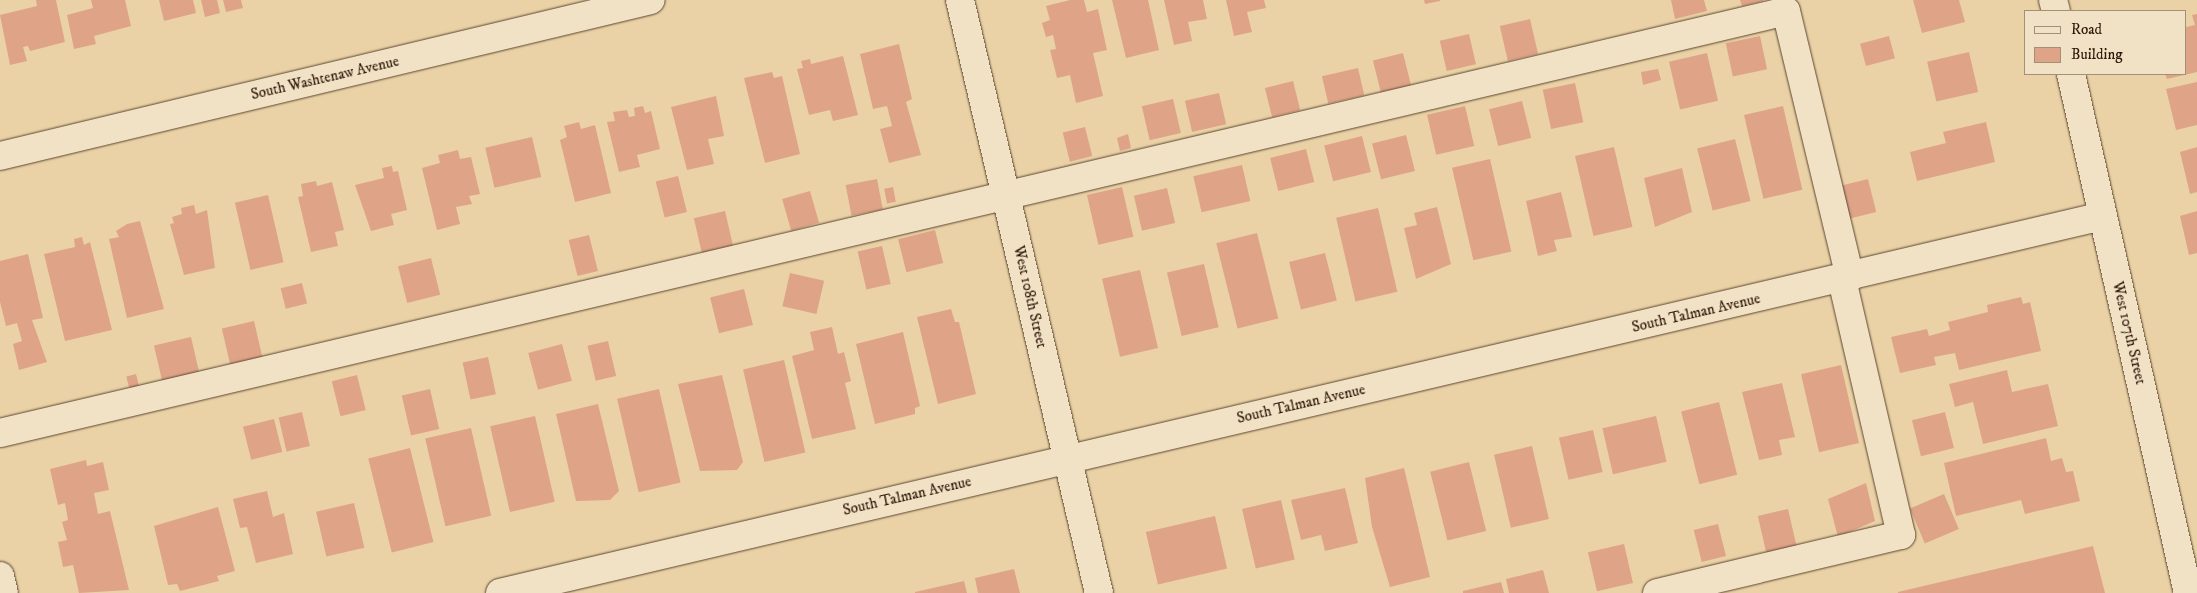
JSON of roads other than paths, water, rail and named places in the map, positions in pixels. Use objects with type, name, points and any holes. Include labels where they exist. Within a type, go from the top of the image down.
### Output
[{"type":"street","name":"South Washtenaw Avenue","points":[[0,156],[651,0]]},
{"type":"street","name":"West 108th Street","points":[[960,0],[1099,593]]},
{"type":"street","points":[[0,433],[1786,11],[1901,535],[1657,593]]},
{"type":"street","name":"West 107th Street","points":[[2070,75],[2188,593]]},
{"type":"street","name":"South Talman Avenue","points":[[500,593],[1067,458],[1846,278],[2102,216]]},
{"type":"street","points":[[0,576],[4,593]]}]
